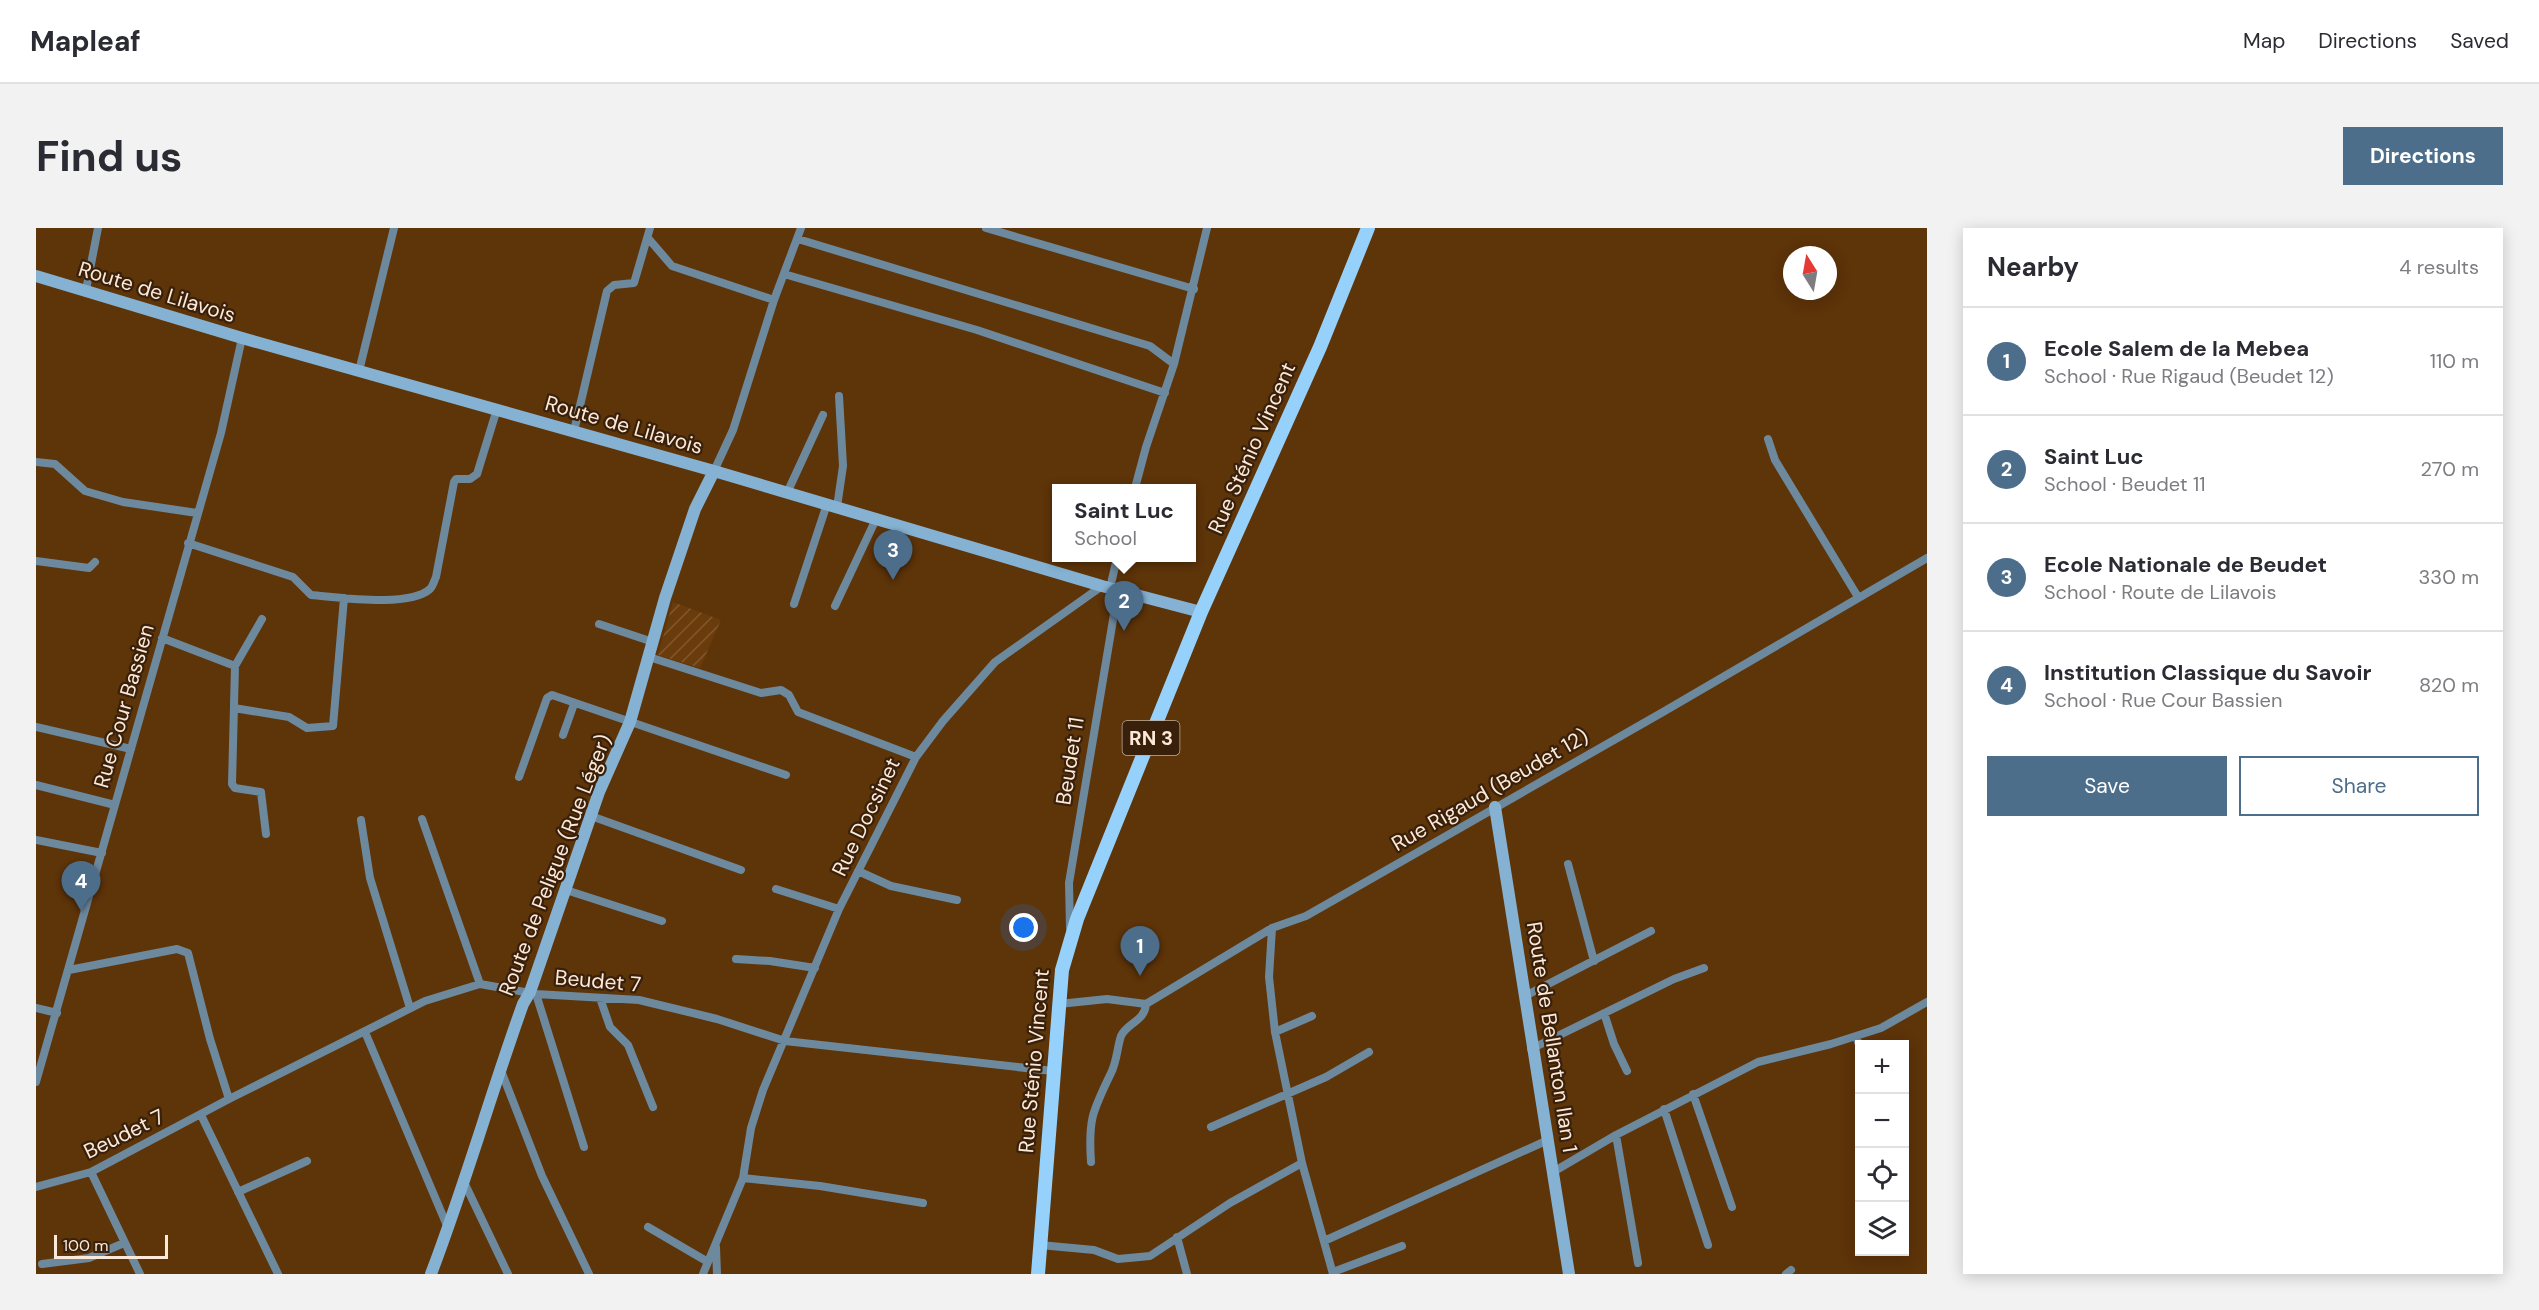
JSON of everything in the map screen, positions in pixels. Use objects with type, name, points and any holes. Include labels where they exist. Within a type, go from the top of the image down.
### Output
[{"type":"main road","name":"Rue Sténio Vincent","points":[[1038,1274],[1062,969],[1070,939],[1201,612],[1320,347],[1368,228]]},
{"type":"street","points":[[86,290],[98,228]]},
{"type":"street","points":[[358,371],[394,228]]},
{"type":"street","points":[[574,431],[607,291],[614,285],[634,283],[650,228]]},
{"type":"street","points":[[714,471],[733,430],[774,300],[801,228]]},
{"type":"street","points":[[986,228],[1194,289]]},
{"type":"street","points":[[1136,484],[1146,447],[1174,364],[1207,228]]},
{"type":"street","points":[[648,238],[672,266],[774,300]]},
{"type":"street","points":[[798,239],[1150,346],[1174,364]]},
{"type":"street","points":[[784,274],[977,330],[1165,393]]},
{"type":"street","name":"Route de Lilavois","points":[[36,276],[242,338],[714,471],[1110,588],[1201,612]]},
{"type":"street","name":"Rue Cour Bassien","points":[[36,1082],[221,433],[242,338]]},
{"type":"street","points":[[794,604],[832,506],[843,466],[839,396]]},
{"type":"street","points":[[188,543],[293,577],[311,595],[344,598],[411,598],[432,588],[454,482],[456,479],[470,479],[477,474],[497,409]]},
{"type":"street","points":[[787,493],[823,415]]},
{"type":"street","points":[[1768,439],[1775,460],[1858,597]]},
{"type":"street","points":[[36,462],[55,464],[85,491],[123,502],[197,513]]},
{"type":"street","name":"Route de Peligue (Rue Léger)","points":[[431,1274],[523,1004],[533,993],[591,816],[630,722],[695,509],[714,471]]},
{"type":"street","points":[[835,606],[876,519]]},
{"type":"street","name":"Rue Rigaud (Beudet 12)","points":[[1146,1004],[1272,928],[1306,915],[1927,558]]},
{"type":"street","points":[[36,561],[80,568],[89,568],[95,562]]},
{"type":"street","name":"Beudet 11","points":[[1070,939],[1069,883],[1110,588],[1116,562]]},
{"type":"street","name":"Rue Docsinet","points":[[703,1274],[743,1178],[751,1128],[763,1090],[839,909],[916,757],[943,721],[995,662],[1110,588]]},
{"type":"street","points":[[234,708],[289,717],[307,728],[333,726],[344,598]]},
{"type":"street","points":[[262,619],[235,666],[232,784],[235,788],[261,792],[266,834]]},
{"type":"street","points":[[599,624],[653,642]]},
{"type":"street","points":[[162,638],[235,666]]},
{"type":"street","points":[[649,657],[761,693],[781,690],[789,695],[798,712],[916,757]]},
{"type":"street","points":[[519,777],[547,698],[552,696],[786,775]]},
{"type":"street","points":[[563,735],[574,704]]},
{"type":"street","points":[[36,727],[131,748]]},
{"type":"street","points":[[36,785],[115,805]]},
{"type":"street","name":"Route de Bellanton Ilan 1","points":[[1495,807],[1525,996],[1531,1049],[1569,1274]]},
{"type":"street","points":[[591,816],[741,870]]},
{"type":"street","points":[[423,819],[480,984]]},
{"type":"street","points":[[361,820],[369,878],[410,1008]]},
{"type":"street","points":[[36,840],[102,853]]},
{"type":"street","points":[[1568,864],[1594,960]]},
{"type":"street","points":[[858,871],[891,886],[957,900]]},
{"type":"street","points":[[776,889],[839,909]]},
{"type":"street","points":[[566,890],[662,921]]},
{"type":"street","points":[[1272,928],[1269,977],[1275,1032],[1302,1163],[1333,1273],[1402,1246]]},
{"type":"street","points":[[1525,996],[1651,931]]},
{"type":"street","points":[[69,970],[177,949],[188,953],[210,1040],[229,1099]]},
{"type":"street","points":[[736,959],[770,961],[814,968]]},
{"type":"street","points":[[1531,1049],[1674,979],[1704,968]]},
{"type":"street","name":"Beudet 7","points":[[36,1187],[91,1172],[229,1099],[410,1008],[480,984],[533,993],[650,1003],[717,1019],[785,1041],[1053,1071]]},
{"type":"street","points":[[533,993],[584,1147]]},
{"type":"street","points":[[600,998],[610,1028],[628,1046],[653,1107]]},
{"type":"street","points":[[1059,1004],[1107,999],[1146,1004],[1143,1016],[1123,1034],[1112,1072],[1093,1108],[1090,1139],[1091,1162]]},
{"type":"street","points":[[1553,1172],[1664,1109],[1758,1062],[1881,1028],[1927,1002]]},
{"type":"street","points":[[36,1008],[57,1013]]},
{"type":"street","points":[[1604,1013],[1614,1044],[1627,1071]]},
{"type":"street","points":[[1275,1032],[1312,1016]]},
{"type":"street","points":[[365,1032],[448,1228]]},
{"type":"street","points":[[1856,1036],[1857,1040]]},
{"type":"street","points":[[1211,1127],[1326,1077],[1369,1052]]},
{"type":"street","points":[[500,1068],[542,1176],[589,1274]]},
{"type":"street","points":[[1693,1094],[1732,1207]]},
{"type":"street","points":[[1664,1109],[1708,1245]]},
{"type":"street","points":[[201,1115],[278,1274]]},
{"type":"street","points":[[1616,1135],[1638,1263]]},
{"type":"street","points":[[1324,1241],[1548,1140]]},
{"type":"street","points":[[238,1192],[307,1161]]},
{"type":"street","points":[[1041,1245],[1095,1250],[1118,1259],[1150,1256],[1230,1203],[1302,1163]]},
{"type":"street","points":[[91,1172],[140,1274]]},
{"type":"street","points":[[743,1178],[820,1186],[923,1203]]},
{"type":"street","points":[[463,1179],[508,1274]]},
{"type":"street","points":[[648,1227],[708,1262]]},
{"type":"street","points":[[1177,1237],[1187,1274]]},
{"type":"street","points":[[42,1264],[88,1258],[124,1243]]},
{"type":"street","points":[[716,1243],[717,1274]]},
{"type":"shaded area","points":[[673,602],[721,620],[700,668],[658,655]]},
{"type":"place","name":"Ecole Nationale de Beudet","points":[[893,580]]},
{"type":"place","name":"Saint Luc","points":[[1124,631]]},
{"type":"place","name":"Institution Classique du Savoir","points":[[81,911]]},
{"type":"place","name":"Ecole Salem de la Mebea","points":[[1140,976]]}]
